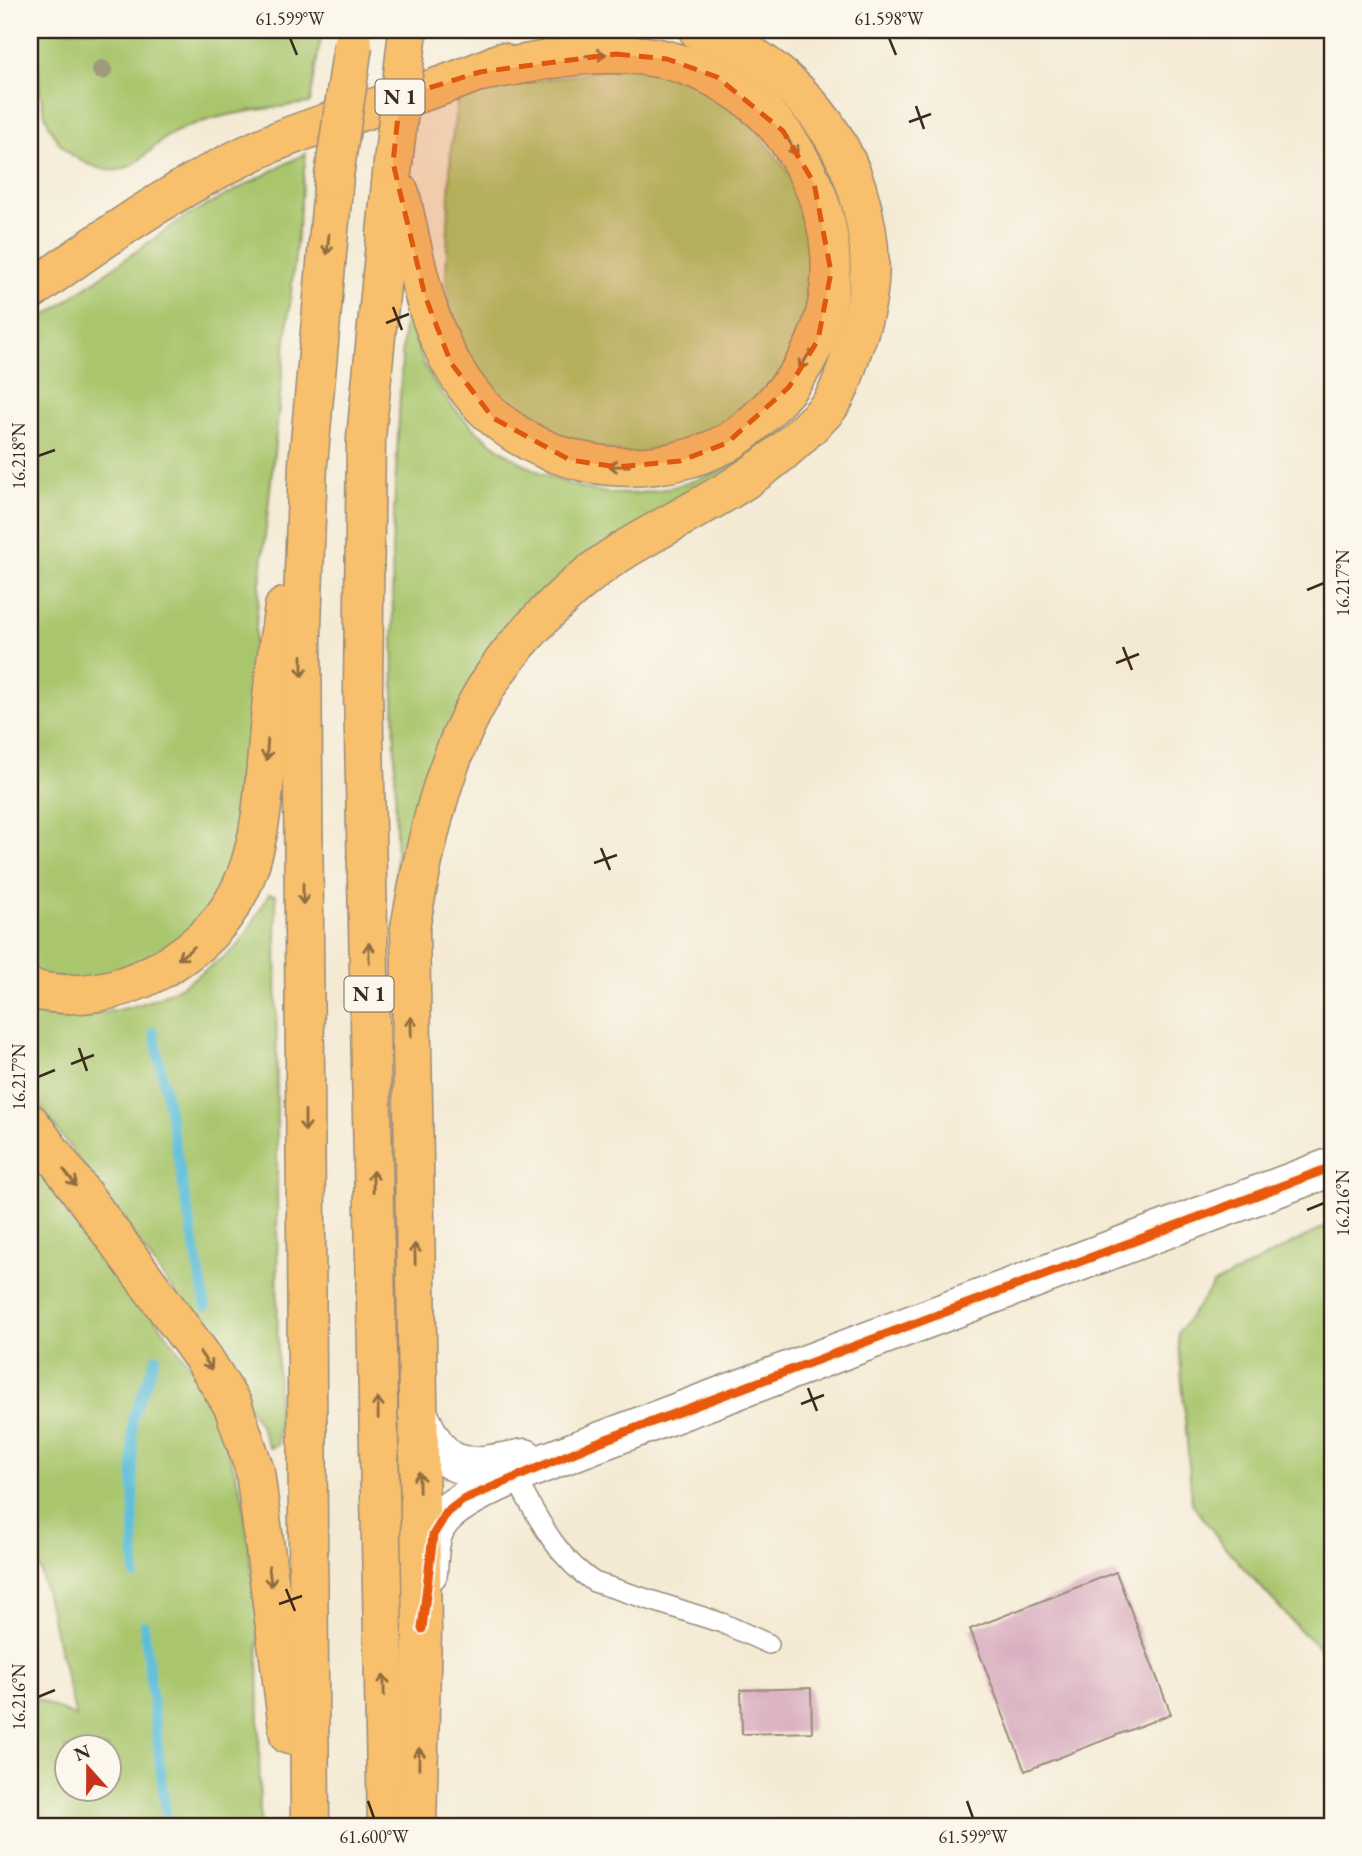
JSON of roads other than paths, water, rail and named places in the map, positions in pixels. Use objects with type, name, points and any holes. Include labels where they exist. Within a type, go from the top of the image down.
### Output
[{"type":"highway","name":"N 1","points":[[387,1826],[363,688],[366,438],[408,30]]},
{"type":"highway","points":[[30,291],[153,204],[228,163],[273,143],[381,103],[480,72],[555,38],[584,30]]},
{"type":"highway","points":[[417,1826],[422,1629],[410,928],[425,850],[454,750],[478,703],[514,649],[563,595],[622,551],[736,487],[783,454],[832,403],[866,315],[871,258],[863,209],[850,168],[832,132],[797,90],[752,54],[698,30]]},
{"type":"highway","name":"N 1","points":[[310,1826],[302,639],[308,464],[334,176],[354,37]]},
{"type":"highway","points":[[393,163],[425,296],[451,363],[493,418],[531,444],[570,460],[617,467],[680,461],[727,443],[781,396],[818,340],[828,310],[831,272],[830,242],[814,183],[783,131],[758,106],[717,77],[667,59],[616,54],[480,72]]},
{"type":"highway","points":[[30,989],[58,995],[92,993],[127,985],[150,976],[196,945],[220,922],[237,894],[260,833],[274,664],[308,464]]},
{"type":"highway","points":[[30,1123],[204,1359],[237,1415],[255,1471],[301,1826]]},
{"type":"street","points":[[422,1629],[429,1555],[438,1523],[463,1500],[596,1443],[1332,1167]]},
{"type":"street","points":[[418,1413],[437,1452],[461,1466],[511,1461],[596,1443]]},
{"type":"lane","points":[[514,1477],[558,1551],[576,1570],[594,1582],[722,1623],[769,1644]]},
{"type":"waterway","points":[[154,1032],[206,1306]]},
{"type":"waterway","points":[[135,1575],[132,1420],[156,1357]]},
{"type":"waterway","points":[[144,1625],[167,1826]]}]
